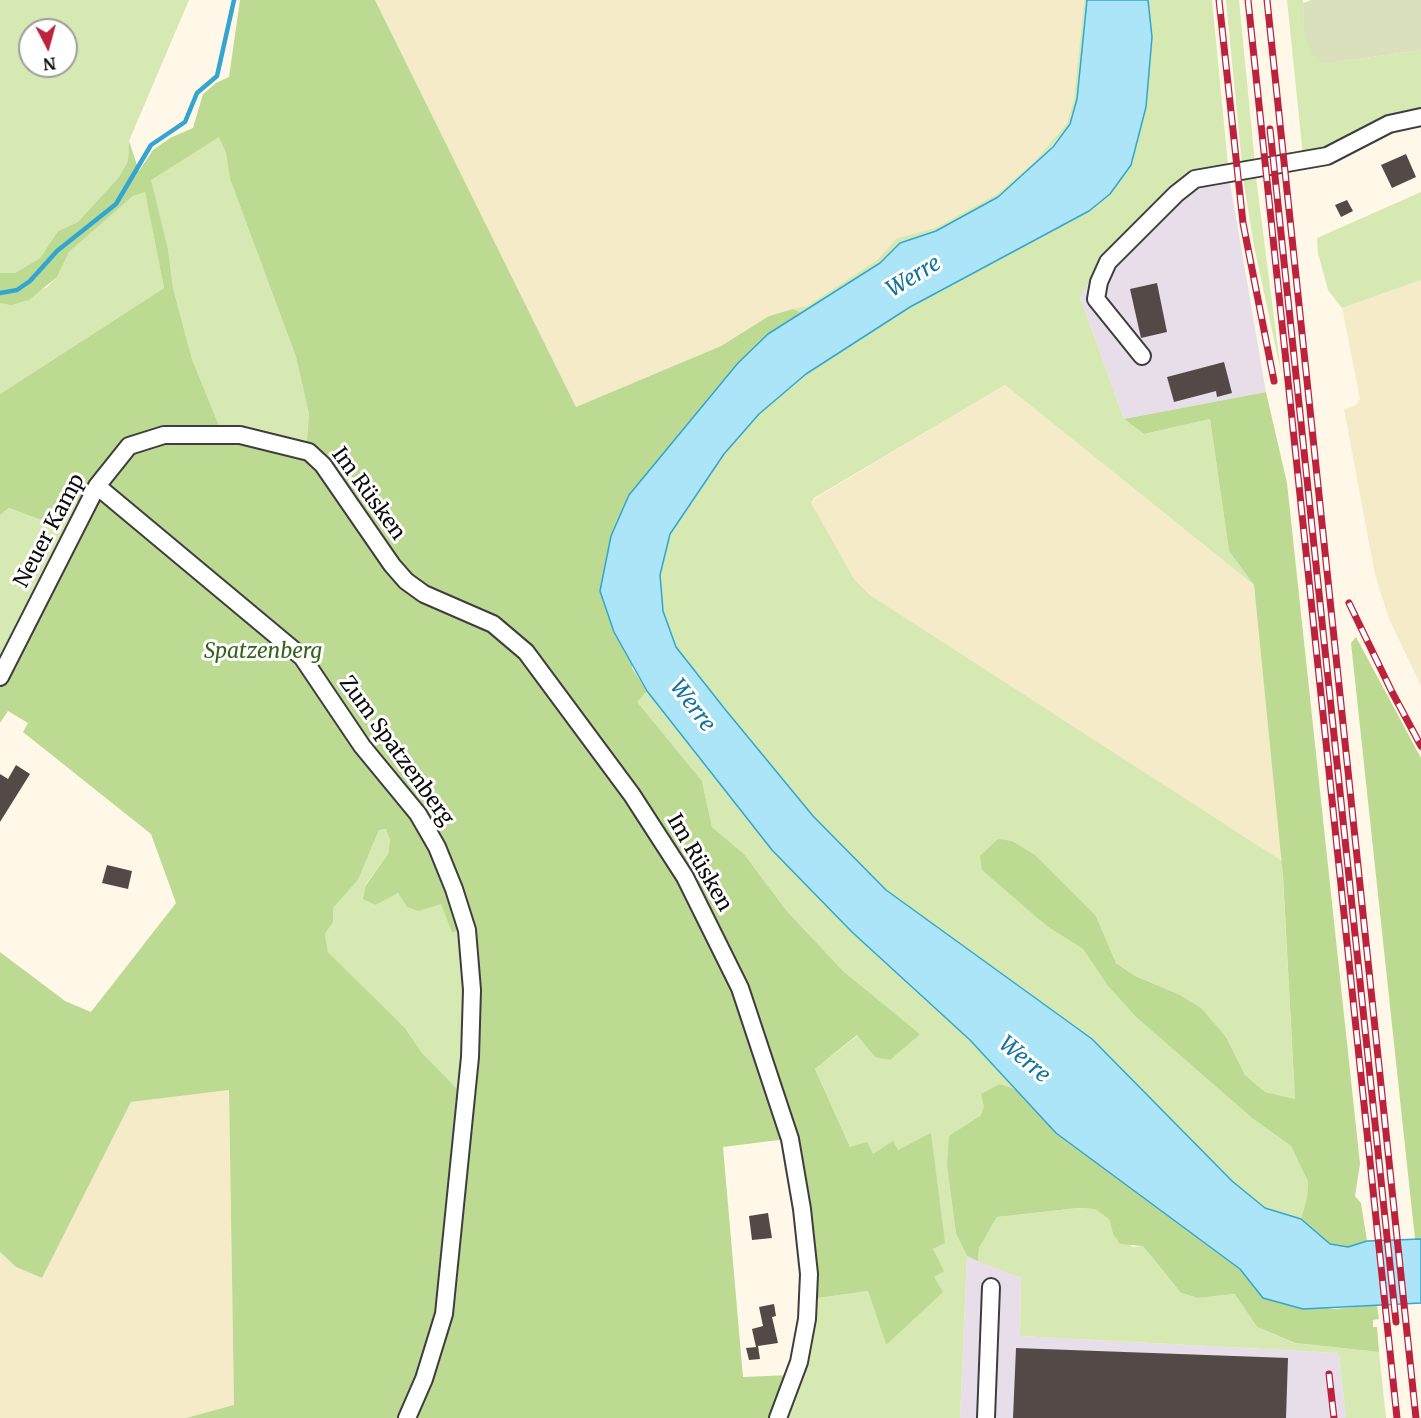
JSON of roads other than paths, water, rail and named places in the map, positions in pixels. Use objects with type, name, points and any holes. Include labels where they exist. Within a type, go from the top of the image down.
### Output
[{"type":"street","points":[[1142,356],[1096,299],[1099,282],[1108,262],[1176,194],[1195,178],[1306,162],[1327,156],[1389,124],[1421,117]]},
{"type":"street","name":"Neuer Kamp","points":[[0,677],[97,486],[129,446],[164,435],[240,435],[309,452]]},
{"type":"street","name":"Im Rüsken","points":[[309,452],[323,465],[406,582],[424,594],[493,624],[526,652],[632,795],[685,877],[740,988],[790,1139],[802,1209],[809,1274],[807,1319],[799,1362],[778,1418]]},
{"type":"street","name":"Zum Spatzenberg","points":[[97,486],[302,657],[362,746],[418,814],[437,847],[454,889],[467,930],[472,990],[470,1057],[444,1314],[424,1379],[407,1418]]},
{"type":"street","points":[[986,1418],[991,1287]]},
{"type":"water","name":"Werre","points":[[1087,0],[1148,0],[1152,37],[1146,107],[1131,165],[1110,194],[1089,211],[910,307],[806,374],[759,414],[724,454],[670,534],[660,575],[663,611],[676,647],[724,708],[813,816],[886,890],[1092,1039],[1232,1181],[1265,1208],[1301,1219],[1330,1244],[1348,1247],[1367,1241],[1421,1239],[1421,1303],[1303,1309],[1263,1298],[1240,1269],[1056,1133],[970,1040],[852,932],[772,850],[647,691],[614,632],[600,591],[611,536],[629,495],[738,363],[768,334],[880,263],[900,243],[936,231],[998,197],[1053,147],[1070,124],[1077,99]]},
{"type":"waterway","points":[[0,293],[17,290],[30,281],[57,251],[116,204],[151,145],[185,122],[197,93],[217,76],[234,0]]},
{"type":"railway","points":[[1219,0],[1243,223],[1274,381]]},
{"type":"railway","points":[[1248,0],[1397,1418]]},
{"type":"railway","points":[[1267,0],[1416,1418]]},
{"type":"railway","points":[[1270,129],[1396,1322]]},
{"type":"railway","points":[[1349,603],[1421,746]]},
{"type":"railway","points":[[1329,1374],[1334,1418]]},
{"type":"park label","name":"Spatzenberg","points":[[263,652]]}]
